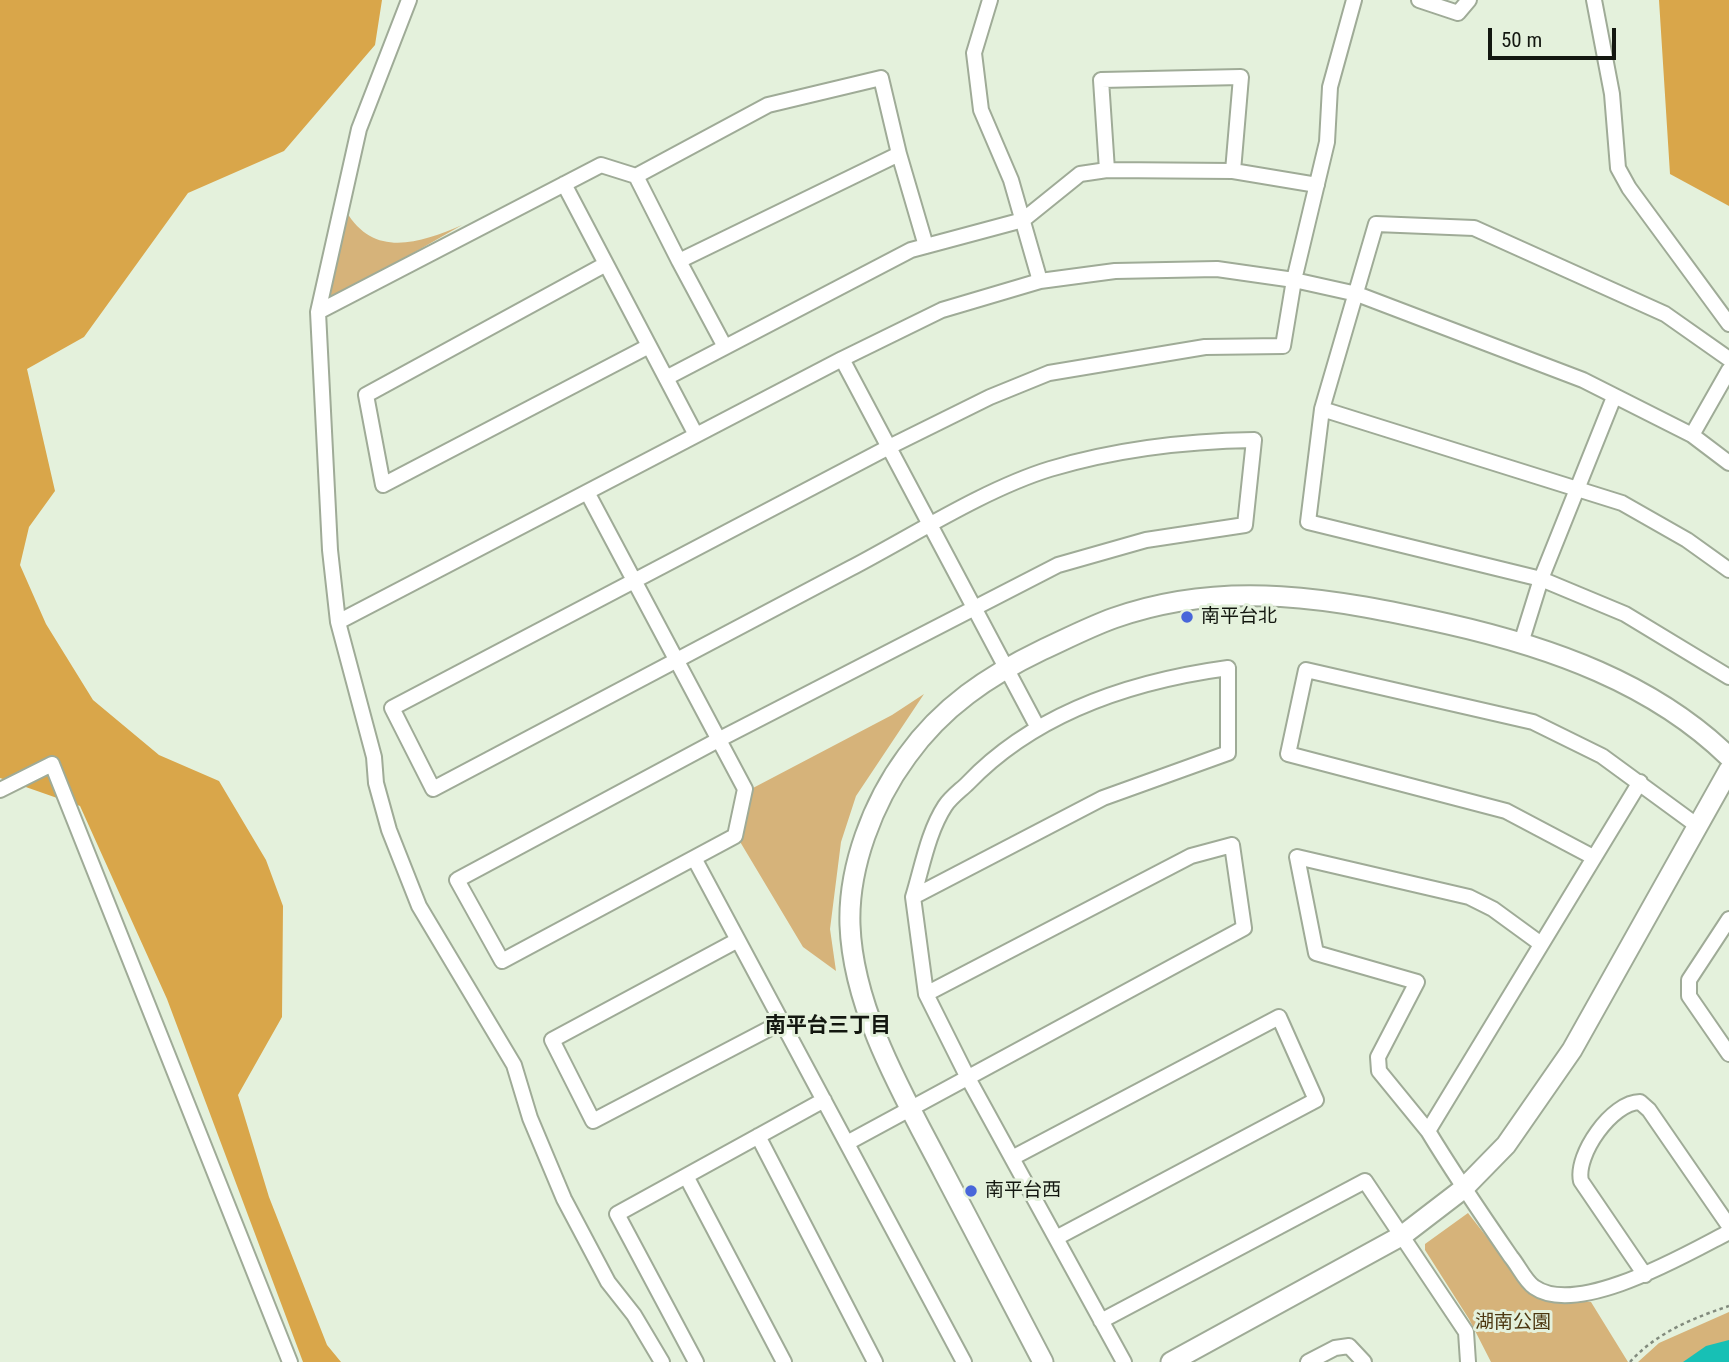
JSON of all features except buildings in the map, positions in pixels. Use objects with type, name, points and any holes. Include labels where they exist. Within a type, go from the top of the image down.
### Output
[{"type":"street","points":[[409,0],[359,129],[318,312],[330,550],[338,622],[374,757],[376,783],[389,830],[419,906],[514,1065],[530,1118],[576,1223],[608,1282],[634,1315],[662,1362]]},
{"type":"street","points":[[990,0],[974,53],[981,110],[1011,180],[1040,281]]},
{"type":"street","points":[[587,492],[634,579],[677,659],[720,739],[745,789],[735,836],[502,961],[457,880],[720,739],[1058,565],[1098,552],[1201,529],[1245,525],[1254,440],[1188,441],[1126,451],[1048,470],[993,493],[677,659],[433,789],[392,708],[634,579],[889,447],[990,397],[1049,373],[1205,347],[1283,346],[1294,280],[1327,142],[1329,87],[1354,0]]},
{"type":"street","points":[[1419,0],[1458,13],[1469,0]]},
{"type":"street","points":[[1594,0],[1612,93],[1618,168],[1629,188],[1729,324]]},
{"type":"street","points":[[1108,170],[1101,80],[1241,77],[1233,172]]},
{"type":"street","points":[[636,176],[768,105],[881,78],[899,154],[926,246]]},
{"type":"street","points":[[679,261],[899,154]]},
{"type":"street","points":[[318,312],[601,165],[636,176],[725,347]]},
{"type":"street","points":[[666,378],[911,250],[1023,220],[1080,174],[1108,170],[1233,172],[1317,185]]},
{"type":"street","points":[[564,184],[696,435]]},
{"type":"street","points":[[1729,359],[1665,314],[1474,228],[1376,224],[1322,409],[1308,523],[1541,579],[1625,614],[1729,677]]},
{"type":"street","points":[[606,264],[366,395],[383,485],[649,346]]},
{"type":"street","points":[[338,622],[842,359],[942,310],[1040,281],[1115,271],[1217,269],[1294,280],[1357,294],[1583,380],[1692,435],[1729,463]]},
{"type":"street","points":[[842,359],[1038,728]]},
{"type":"street","points":[[1692,435],[1729,370]]},
{"type":"street","points":[[1522,640],[1541,579],[1614,397]]},
{"type":"street","points":[[1322,409],[1578,487],[1622,503],[1687,540],[1729,570]]},
{"type":"street","points":[[1043,1362],[911,1109],[859,989],[849,922],[860,859],[875,810],[895,772],[920,737],[950,706],[1007,667],[1114,618],[1152,607],[1239,595],[1326,599],[1522,640],[1576,661],[1667,707],[1706,735],[1729,757]]},
{"type":"street","points":[[913,897],[1103,798],[1228,753],[1228,668],[1176,675],[1116,691],[1038,728],[994,756],[945,806],[927,847],[913,897],[926,994],[968,1078],[1124,1362]]},
{"type":"street","points":[[1593,857],[1506,811],[1288,754],[1306,670],[1533,722],[1602,756],[1699,827]]},
{"type":"street","points":[[0,790],[52,764],[290,1362]]},
{"type":"street","points":[[1171,1362],[1403,1235],[1463,1189],[1506,1145],[1540,1101],[1572,1051],[1729,770]]},
{"type":"street","points":[[1428,1131],[1640,782]]},
{"type":"street","points":[[847,1143],[1244,928],[1232,845],[1191,856],[926,994]]},
{"type":"street","points":[[1541,944],[1493,909],[1469,897],[1297,857],[1316,953],[1417,982],[1378,1057],[1379,1071],[1428,1131],[1463,1189],[1533,1287],[1559,1296],[1607,1288],[1645,1275],[1729,1232]]},
{"type":"street","points":[[694,858],[962,1361]]},
{"type":"street","points":[[1729,919],[1689,980],[1689,996],[1729,1054]]},
{"type":"street","points":[[738,940],[552,1040],[593,1121],[782,1022]]},
{"type":"street","points":[[1012,1158],[1279,1017],[1316,1100],[1056,1238]]},
{"type":"street","points":[[696,1362],[617,1214],[824,1100]]},
{"type":"street","points":[[1645,1275],[1581,1181],[1579,1170],[1582,1158],[1614,1111],[1628,1102],[1640,1102],[1649,1110],[1729,1226]]},
{"type":"street","points":[[758,1136],[875,1362]]},
{"type":"street","points":[[686,1176],[784,1362]]},
{"type":"street","points":[[1101,1321],[1365,1181],[1466,1332],[1468,1362]]},
{"type":"street","points":[[1308,1362],[1335,1348],[1349,1346],[1364,1362]]},
{"type":"path","points":[[1630,1362],[1654,1339],[1698,1317],[1729,1306]]},
{"type":"green space","points":[[346,211],[357,226],[370,236],[399,243],[430,237],[462,225],[323,305]]},
{"type":"green space","points":[[924,694],[856,796],[841,842],[830,929],[836,971],[803,947],[739,840],[753,788],[892,715]]},
{"type":"green space","name":"湖南公園","points":[[1468,1213],[1525,1286],[1538,1296],[1591,1302],[1628,1362],[1491,1362],[1469,1319],[1425,1250],[1425,1244]]},
{"type":"green space","points":[[1729,1312],[1729,1362],[1638,1362],[1659,1343]]},
{"type":"shaded area","points":[[0,0],[382,0],[375,45],[284,151],[188,193],[84,337],[27,369],[55,491],[29,527],[20,565],[46,624],[93,700],[159,755],[219,781],[266,860],[283,906],[282,1017],[238,1095],[269,1197],[327,1345],[341,1362],[303,1362],[167,999],[80,806],[0,778]]},
{"type":"shaded area","points":[[1659,0],[1729,0],[1729,206],[1670,174]]},
{"type":"water","points":[[1729,1340],[1729,1362],[1683,1362],[1706,1346]]},
{"type":"place","name":"南平台北","points":[[1187,617]]},
{"type":"place","name":"南平台西","points":[[971,1191]]},
{"type":"district","name":"南平台三丁目","points":[[828,1027]]}]
